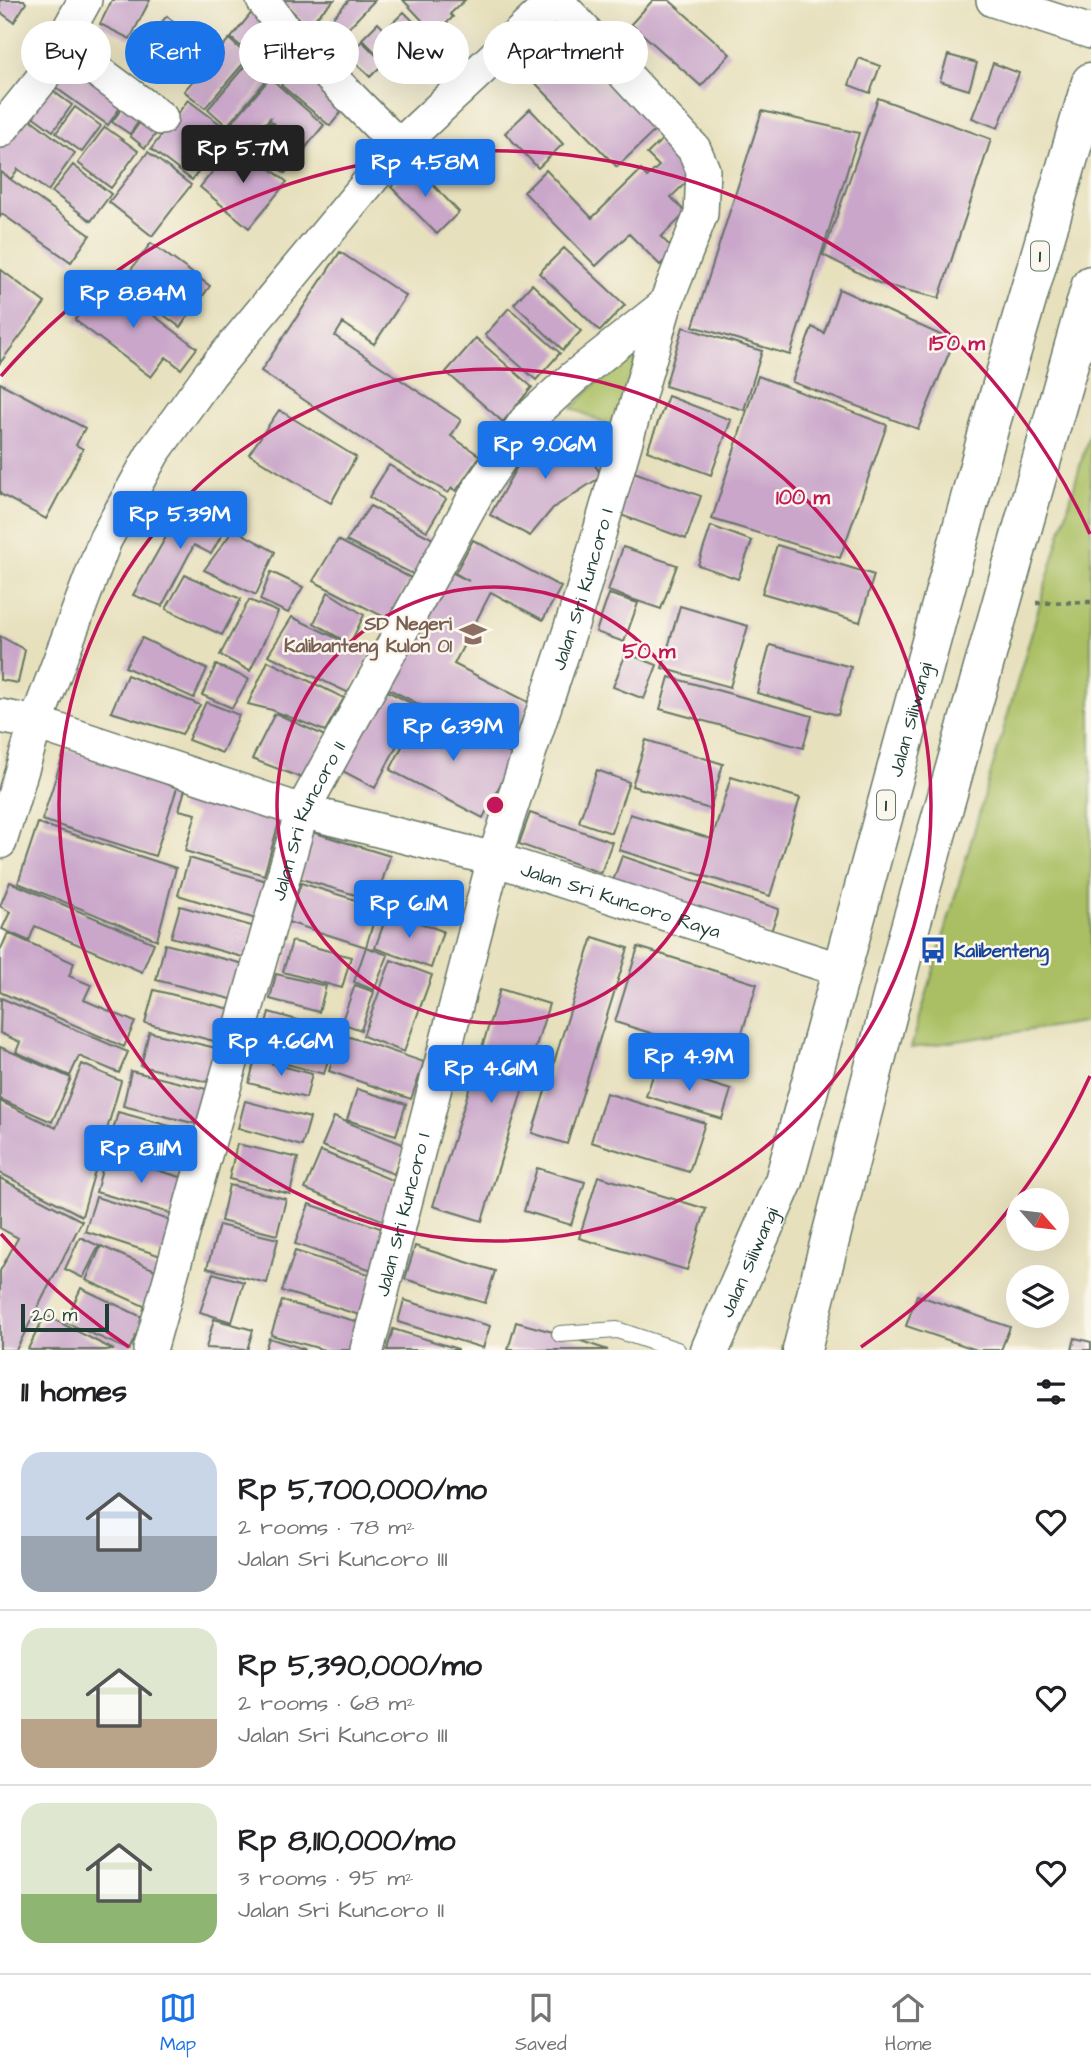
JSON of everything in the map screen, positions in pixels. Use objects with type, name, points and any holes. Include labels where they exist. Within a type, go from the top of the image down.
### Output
[{"type":"highway","name":"Jalan Siliwangi","points":[[710,1350],[784,1181],[989,429],[1091,82]]},
{"type":"highway","points":[[802,1350],[906,942],[1091,285]]},
{"type":"highway","name":"1","points":[[738,1350],[784,1181]]},
{"type":"street","points":[[74,21],[85,0]]},
{"type":"street","points":[[263,0],[286,32],[399,146]]},
{"type":"street","points":[[0,842],[36,723],[105,540],[153,453],[209,373],[399,146],[556,0]]},
{"type":"street","name":"Jalan Sri Kuncoro I","points":[[368,1350],[494,859],[581,597],[665,305],[701,214],[703,170],[694,149],[556,0]]},
{"type":"street","points":[[993,0],[1091,32]]},
{"type":"street","points":[[111,81],[161,118]]},
{"type":"street","points":[[0,131],[38,84]]},
{"type":"street","name":"Jalan Sri Kuncoro II","points":[[150,1350],[302,811],[478,491],[525,422],[573,378],[665,305]]},
{"type":"street","name":"Jalan Sri Kuncoro Raya","points":[[0,716],[36,723],[302,811],[494,859],[841,970]]},
{"type":"lane","points":[[560,1334],[617,1330],[677,1350]]},
{"type":"path","points":[[1000,604],[1091,602]]},
{"type":"green space","points":[[644,333],[618,430],[572,408]]},
{"type":"green space","points":[[1091,428],[1091,1021],[911,1048]]},
{"type":"building","points":[[0,0],[24,0],[26,3],[14,22],[0,12]]},
{"type":"building","points":[[112,0],[150,0],[139,21],[125,21],[125,36],[111,30],[111,21],[102,21]]},
{"type":"building","points":[[281,0],[334,0],[312,21],[302,21]]},
{"type":"building","points":[[349,0],[375,0],[355,21],[330,21]]},
{"type":"building","points":[[403,0],[465,0],[450,14],[453,17],[449,21],[423,21]]},
{"type":"building","points":[[653,0],[669,0],[730,54],[701,86],[648,39],[648,21],[634,21]]},
{"type":"building","points":[[253,11],[265,21],[245,21]]},
{"type":"building","points":[[404,12],[413,21],[394,21]]},
{"type":"building","points":[[239,28],[239,45],[231,38]]},
{"type":"building","points":[[373,28],[373,50],[362,39]]},
{"type":"building","points":[[229,39],[239,48],[239,69],[205,108],[184,91],[190,84],[225,84],[225,44]]},
{"type":"building","points":[[362,41],[373,52],[373,74],[370,77],[359,66],[359,44]]},
{"type":"building","points":[[948,55],[977,63],[969,90],[940,81]]},
{"type":"building","points":[[859,58],[880,66],[870,93],[849,85]]},
{"type":"building","points":[[993,63],[1019,73],[998,128],[972,118]]},
{"type":"building","points":[[239,73],[239,84],[263,84],[227,126],[208,109]]},
{"type":"building","points":[[43,84],[72,105],[53,131],[24,110]]},
{"type":"building","points":[[51,84],[105,84],[126,99],[108,125]]},
{"type":"building","points":[[265,84],[277,84],[324,125],[285,173],[250,145],[269,122],[293,140],[270,120],[271,117],[248,143],[229,126]]},
{"type":"building","points":[[324,84],[348,104],[330,126],[281,85]]},
{"type":"building","points":[[536,84],[619,84],[660,126],[617,167]]},
{"type":"building","points":[[878,98],[991,139],[939,298],[881,284],[823,255]]},
{"type":"building","points":[[128,100],[145,112],[130,134],[112,122]]},
{"type":"building","points":[[188,100],[228,130],[192,180],[151,149]]},
{"type":"building","points":[[75,107],[101,126],[82,152],[56,133]]},
{"type":"building","points":[[530,109],[563,144],[538,168],[505,133]]},
{"type":"building","points":[[762,111],[859,133],[790,355],[693,326]]},
{"type":"building","points":[[21,112],[75,153],[48,191],[18,169],[11,179],[0,171],[0,141]]},
{"type":"building","points":[[146,114],[162,126],[145,148],[130,136]]},
{"type":"building","points":[[105,127],[138,151],[111,188],[78,163]]},
{"type":"building","points":[[668,134],[701,168],[671,197],[686,213],[661,237],[675,251],[660,265],[629,234],[596,266],[524,192],[546,170],[592,218],[641,170],[647,177],[659,166],[647,154]]},
{"type":"building","points":[[237,142],[287,182],[249,228],[200,187]]},
{"type":"building","points":[[148,152],[191,185],[152,236],[109,202]]},
{"type":"building","points":[[73,165],[111,194],[91,221],[52,192]]},
{"type":"building","points":[[414,165],[459,212],[437,234],[391,187]]},
{"type":"building","points":[[0,172],[90,235],[71,262],[2,214],[0,217]]},
{"type":"building","points":[[151,243],[210,286],[180,327],[121,283]]},
{"type":"building","points":[[564,248],[625,305],[600,331],[539,273]]},
{"type":"building","points":[[340,252],[406,296],[374,344],[343,323],[335,336],[461,420],[451,436],[480,456],[456,491],[452,488],[448,493],[386,455],[261,371]]},
{"type":"building","points":[[0,269],[45,303],[0,363]]},
{"type":"building","points":[[105,279],[197,348],[181,369],[166,357],[151,377],[75,320]]},
{"type":"building","points":[[532,284],[581,331],[563,350],[514,304]]},
{"type":"building","points":[[839,289],[954,341],[918,429],[792,382],[812,327],[824,333]]},
{"type":"building","points":[[509,308],[560,353],[536,380],[485,335]]},
{"type":"building","points":[[683,327],[762,351],[744,410],[665,386]]},
{"type":"building","points":[[476,338],[532,387],[503,422],[446,372]]},
{"type":"building","points":[[758,376],[887,425],[840,558],[712,519]]},
{"type":"building","points":[[0,383],[85,428],[76,445],[83,449],[46,519],[0,494]]},
{"type":"building","points":[[668,396],[731,420],[711,475],[647,451]]},
{"type":"building","points":[[279,410],[356,457],[331,503],[249,454]]},
{"type":"building","points":[[568,424],[602,476],[553,508],[530,536],[490,515],[520,461]]},
{"type":"building","points":[[389,465],[446,499],[427,531],[369,497]]},
{"type":"building","points":[[634,472],[701,496],[686,539],[618,514]]},
{"type":"building","points":[[187,500],[228,524],[211,554],[194,545],[162,606],[133,595]]},
{"type":"building","points":[[370,506],[437,541],[417,576],[346,541]]},
{"type":"building","points":[[711,526],[752,541],[738,579],[698,565]]},
{"type":"building","points":[[234,529],[275,552],[256,595],[204,570]]},
{"type":"building","points":[[338,540],[411,578],[388,619],[313,581]]},
{"type":"building","name":"SD Negeri Kalibanteng Kulon 01","points":[[473,540],[561,587],[543,620],[491,592],[454,664],[536,706],[513,752],[383,686],[443,568],[469,581],[455,573]]},
{"type":"building","points":[[777,545],[874,575],[860,622],[762,593]]},
{"type":"building","points":[[623,547],[677,565],[661,609],[608,591]]},
{"type":"building","points":[[271,572],[303,587],[288,613],[260,600]]},
{"type":"building","points":[[185,575],[241,599],[222,635],[166,609]]},
{"type":"building","points":[[328,592],[364,615],[350,644],[314,623]]},
{"type":"building","points":[[609,594],[638,603],[624,642],[596,632]]},
{"type":"building","points":[[249,600],[278,612],[250,671],[220,655]]},
{"type":"building","points":[[680,606],[748,626],[730,687],[662,668]]},
{"type":"building","points":[[292,617],[370,654],[349,693],[268,655]]},
{"type":"building","points":[[0,636],[25,650],[18,683],[0,680]]},
{"type":"building","points":[[142,638],[207,669],[194,698],[125,667]]},
{"type":"building","points":[[770,645],[851,667],[838,715],[757,693]]},
{"type":"building","points":[[626,653],[657,665],[644,699],[613,687]]},
{"type":"building","points":[[268,661],[344,698],[325,731],[272,710],[248,704]]},
{"type":"building","points":[[216,665],[249,679],[232,708],[202,695]]},
{"type":"building","points":[[127,675],[200,705],[182,734],[111,712]]},
{"type":"building","points":[[669,677],[812,716],[803,748],[660,709]]},
{"type":"building","points":[[379,687],[417,706],[375,788],[337,768]]},
{"type":"building","points":[[206,702],[239,715],[222,753],[188,740]]},
{"type":"building","points":[[422,708],[515,756],[483,818],[390,770]]},
{"type":"building","points":[[275,713],[325,736],[302,778],[252,759]]},
{"type":"building","points":[[646,740],[723,764],[710,809],[632,786]]},
{"type":"building","points":[[65,749],[178,785],[155,856],[42,820]]},
{"type":"building","points":[[597,770],[629,782],[611,833],[579,822]]},
{"type":"building","points":[[731,777],[800,798],[770,896],[619,850],[630,814],[712,839]]},
{"type":"building","points":[[186,786],[281,815],[264,875],[185,851],[196,814],[179,810]]},
{"type":"building","points":[[530,813],[612,842],[601,873],[519,844]]},
{"type":"building","points":[[38,823],[176,868],[157,940],[18,883]]},
{"type":"building","points":[[312,832],[390,856],[376,901],[298,878]]},
{"type":"building","points":[[622,856],[779,909],[770,934],[613,881]]},
{"type":"building","points":[[189,858],[270,882],[259,920],[178,895]]},
{"type":"building","points":[[10,882],[154,943],[142,972],[35,926],[29,941],[2,929],[10,912],[0,906]]},
{"type":"building","points":[[301,883],[378,907],[366,947],[288,922]]},
{"type":"building","points":[[180,906],[255,927],[246,958],[171,937]]},
{"type":"building","points":[[388,912],[443,931],[431,968],[375,948]]},
{"type":"building","points":[[8,933],[74,963],[69,976],[91,985],[84,1000],[135,1022],[124,1047],[0,992],[0,951]]},
{"type":"building","points":[[593,937],[628,948],[567,1144],[532,1133]]},
{"type":"building","points":[[292,941],[351,957],[342,988],[283,972]]},
{"type":"building","points":[[165,944],[244,964],[235,1000],[156,980]]},
{"type":"building","points":[[366,947],[388,955],[374,990],[354,982]]},
{"type":"building","points":[[638,947],[757,984],[734,1059],[615,1022]]},
{"type":"building","points":[[391,960],[432,975],[404,1052],[363,1036]]},
{"type":"building","points":[[276,974],[326,986],[319,1012],[270,999]]},
{"type":"building","points":[[355,985],[374,992],[361,1030],[341,1023]]},
{"type":"building","points":[[500,989],[549,1004],[482,1221],[433,1206]]},
{"type":"building","points":[[154,990],[234,1010],[225,1044],[145,1023]]},
{"type":"building","points":[[1,998],[128,1052],[119,1073],[79,1056],[70,1076],[16,1052],[20,1042],[0,1033]]},
{"type":"building","points":[[269,1012],[336,1031],[324,1074],[257,1056]]},
{"type":"building","points":[[149,1032],[220,1049],[212,1083],[141,1066]]},
{"type":"building","points":[[341,1034],[424,1062],[411,1099],[329,1071]]},
{"type":"building","points":[[0,1047],[71,1078],[52,1122],[0,1099]]},
{"type":"building","points":[[255,1059],[312,1074],[306,1098],[249,1083]]},
{"type":"building","points":[[82,1064],[121,1081],[82,1216],[0,1173],[0,1101],[56,1128]]},
{"type":"building","points":[[656,1067],[731,1090],[722,1119],[646,1096]]},
{"type":"building","points":[[131,1071],[210,1090],[201,1125],[123,1106]]},
{"type":"building","points":[[357,1089],[406,1104],[396,1135],[347,1120]]},
{"type":"building","points":[[606,1093],[705,1123],[689,1172],[591,1142]]},
{"type":"building","points":[[245,1101],[310,1118],[302,1146],[238,1128]]},
{"type":"building","points":[[118,1112],[203,1135],[193,1172],[108,1149]]},
{"type":"building","points":[[334,1117],[405,1145],[394,1174],[322,1146]]},
{"type":"building","points":[[237,1144],[298,1158],[290,1194],[229,1179]]},
{"type":"building","points":[[321,1151],[404,1185],[389,1223],[305,1189]]},
{"type":"building","points":[[106,1155],[187,1179],[177,1215],[96,1192]]},
{"type":"building","points":[[537,1168],[585,1182],[571,1225],[524,1211]]},
{"type":"building","points":[[598,1176],[706,1209],[687,1270],[579,1238]]},
{"type":"building","points":[[0,1178],[82,1221],[16,1350],[0,1350],[0,1271],[18,1238],[0,1228]]},
{"type":"building","points":[[229,1185],[286,1199],[277,1235],[221,1221]]},
{"type":"building","points":[[96,1197],[179,1223],[167,1258],[85,1231]]},
{"type":"building","points":[[309,1204],[389,1231],[375,1271],[295,1244]]},
{"type":"building","points":[[219,1225],[278,1239],[267,1283],[207,1268]]},
{"type":"building","points":[[80,1237],[99,1246],[83,1278],[65,1269]]},
{"type":"building","points":[[101,1246],[162,1273],[146,1307],[86,1280]]},
{"type":"building","points":[[415,1246],[495,1271],[485,1303],[405,1279]]},
{"type":"building","points":[[295,1251],[378,1277],[366,1317],[282,1291]]},
{"type":"building","points":[[213,1273],[244,1282],[232,1322],[200,1312]]},
{"type":"building","points":[[81,1288],[144,1318],[129,1350],[65,1322]]},
{"type":"building","points":[[917,1295],[1010,1328],[1001,1350],[977,1350],[906,1326]]},
{"type":"building","points":[[404,1300],[490,1326],[483,1348],[398,1322]]},
{"type":"building","points":[[282,1301],[366,1324],[359,1350],[325,1350],[271,1335]]},
{"type":"building","points":[[45,1315],[114,1350],[28,1349]]},
{"type":"building","points":[[214,1319],[253,1330],[247,1350],[206,1348]]},
{"type":"building","points":[[516,1322],[560,1334],[608,1350],[508,1350]]},
{"type":"building","points":[[393,1329],[458,1349],[458,1350],[387,1350]]},
{"type":"building","points":[[269,1338],[304,1349],[304,1350],[265,1350]]},
{"type":"building","points":[[1075,1338],[1091,1342],[1091,1350],[1072,1350]]},
{"type":"place","name":"SD Negeri Kalibanteng Kulon 01","points":[[473,634]]},
{"type":"place","name":"Kalibenteng","points":[[933,950]]}]
